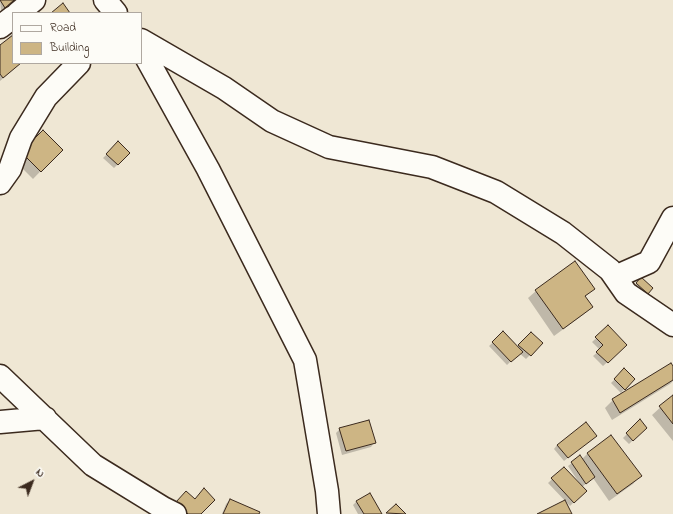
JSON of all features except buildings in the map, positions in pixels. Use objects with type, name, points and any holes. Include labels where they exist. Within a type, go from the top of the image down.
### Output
[{"type":"street","points":[[19,12],[34,0]]},
{"type":"street","points":[[105,0],[115,12]]},
{"type":"street","points":[[0,27],[12,18]]},
{"type":"street","points":[[142,41],[224,88],[272,121],[330,147],[432,168],[496,192],[563,232],[610,270],[626,293],[673,325]]},
{"type":"street","points":[[142,50],[208,169],[304,360],[327,491],[329,514]]},
{"type":"street","points":[[0,183],[10,169],[21,138],[46,97],[78,64]]},
{"type":"street","points":[[616,277],[649,262],[673,218]]},
{"type":"street","points":[[0,376],[93,465],[175,514]]},
{"type":"street","points":[[0,422],[45,418]]}]
